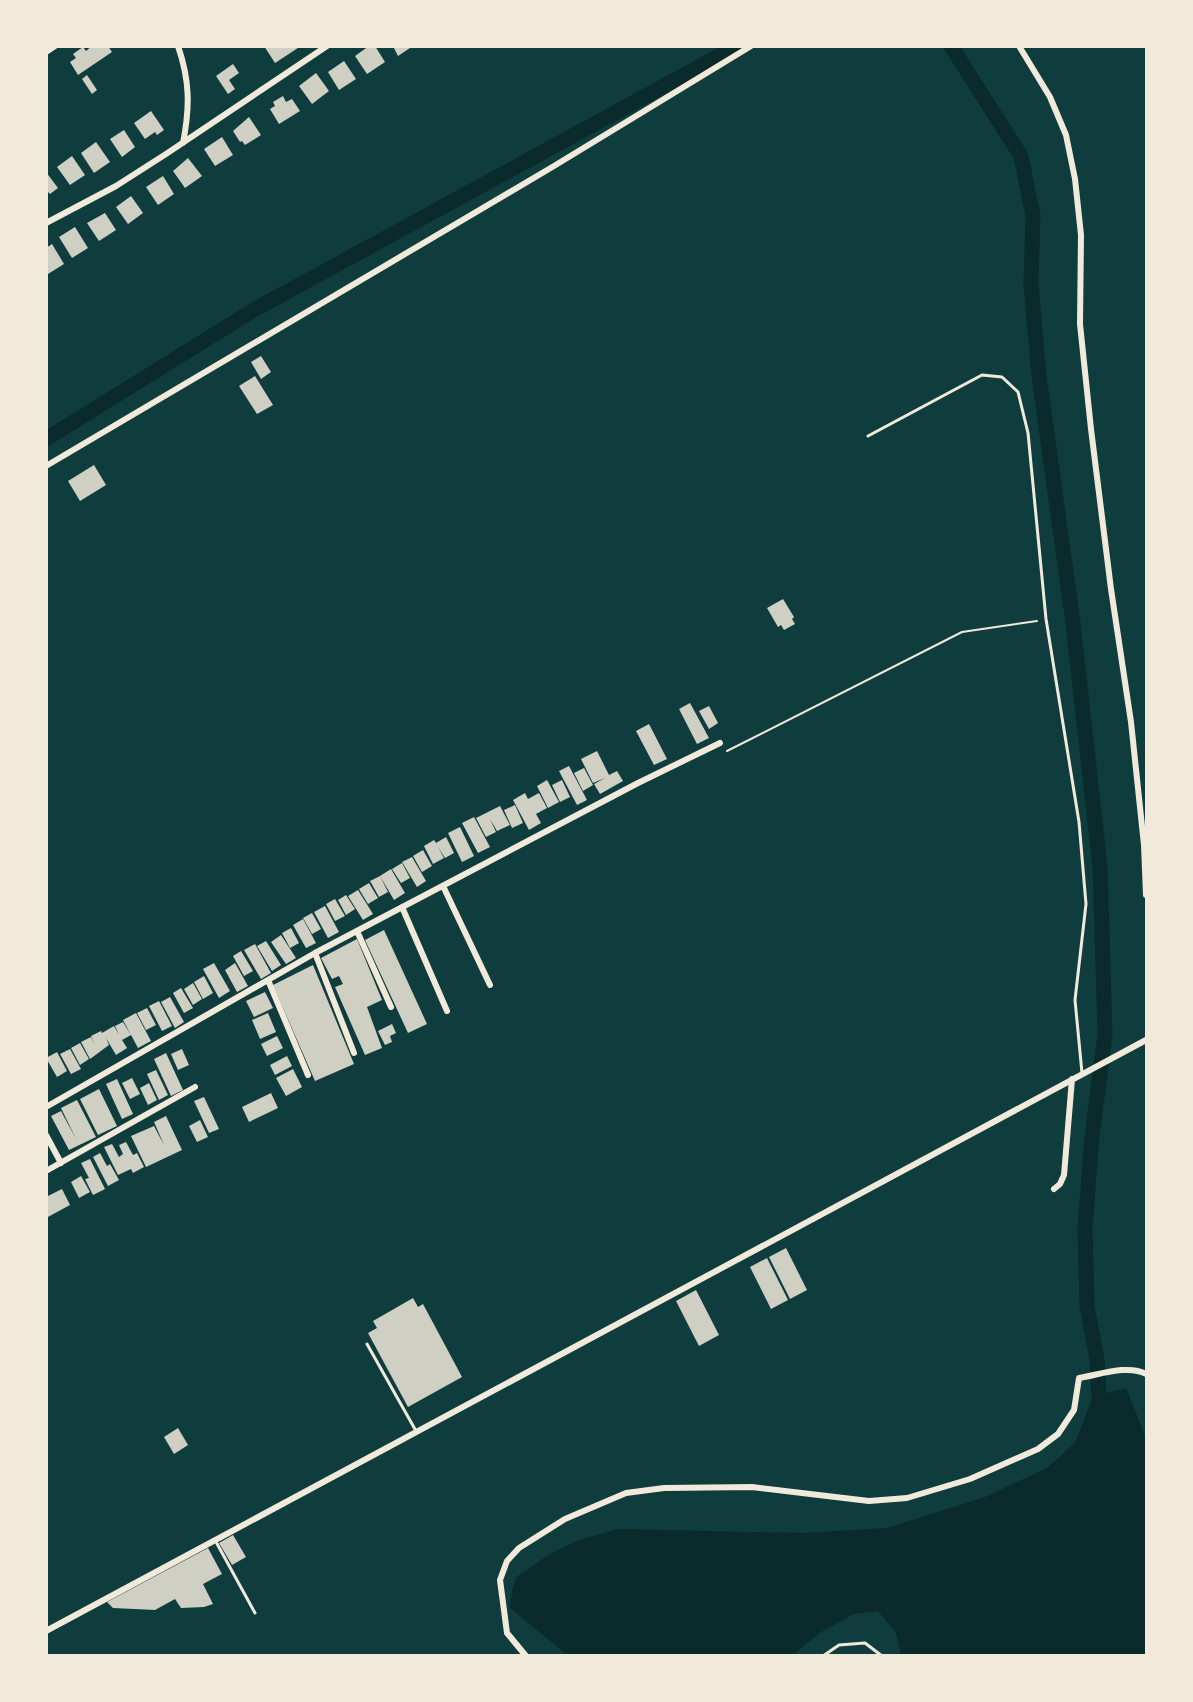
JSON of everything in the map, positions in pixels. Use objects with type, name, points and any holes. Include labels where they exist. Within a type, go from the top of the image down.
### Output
[{"type":"street","points":[[46,52],[55,46]]},
{"type":"street","points":[[178,46],[187,79],[189,112],[183,143]]},
{"type":"street","points":[[46,223],[116,186],[327,46]]},
{"type":"street","points":[[46,466],[544,172],[751,46]]},
{"type":"street","points":[[1020,46],[1050,97],[1066,135],[1075,179],[1081,234],[1080,324],[1111,590],[1131,722],[1144,845],[1146,895]]},
{"type":"street","points":[[46,1107],[357,931],[629,788],[720,743]]},
{"type":"street","points":[[443,886],[490,985]]},
{"type":"street","points":[[402,908],[447,1011]]},
{"type":"street","points":[[357,931],[391,1007]]},
{"type":"street","points":[[315,954],[354,1053]]},
{"type":"street","points":[[268,980],[308,1075]]},
{"type":"street","points":[[46,1631],[1144,1040]]},
{"type":"street","points":[[1054,1189],[1060,1184],[1064,1175],[1072,1079]]},
{"type":"street","points":[[46,1171],[195,1087]]},
{"type":"street","points":[[46,1136],[61,1163]]},
{"type":"street","points":[[526,1656],[507,1633],[500,1580],[507,1561],[519,1548],[565,1519],[626,1493],[664,1488],[752,1487],[869,1501],[907,1498],[970,1479],[1038,1449],[1058,1434],[1074,1410],[1079,1378],[1130,1370],[1140,1370],[1146,1374]]},
{"type":"lane","points":[[868,436],[982,375],[1002,377],[1018,392],[1028,433],[1046,619],[1079,822],[1086,904],[1075,1000],[1082,1073]]},
{"type":"lane","points":[[367,1344],[416,1432]]},
{"type":"lane","points":[[215,1540],[255,1613]]},
{"type":"lane","points":[[823,1656],[839,1645],[865,1643],[882,1656]]},
{"type":"path","points":[[718,755],[962,632],[1046,619]]},
{"type":"water","points":[[1126,1388],[1146,1438],[1146,1655],[901,1655],[896,1633],[878,1611],[854,1614],[821,1632],[793,1655],[567,1655],[510,1608],[516,1577],[550,1554],[579,1540],[618,1529],[803,1533],[887,1528],[985,1497],[1047,1468],[1075,1443],[1093,1396]]},
{"type":"building","points":[[92,46],[108,46],[112,52],[78,75],[70,62],[76,58],[73,54],[83,47],[86,51]]},
{"type":"building","points":[[264,46],[301,46],[275,63]]},
{"type":"building","points":[[369,46],[375,46],[385,62],[367,74],[355,56]]},
{"type":"building","points":[[393,46],[413,46],[398,56]]},
{"type":"building","points":[[344,61],[356,79],[339,90],[328,72]]},
{"type":"building","points":[[233,64],[239,73],[229,80],[235,89],[228,94],[216,76]]},
{"type":"building","points":[[316,73],[329,91],[312,104],[299,86]]},
{"type":"building","points":[[87,75],[97,90],[92,94],[82,79]]},
{"type":"building","points":[[283,96],[286,102],[292,99],[300,111],[279,124],[270,109],[275,106],[273,102]]},
{"type":"building","points":[[151,111],[164,130],[157,135],[155,132],[145,139],[134,123]]},
{"type":"building","points":[[249,117],[261,135],[245,145],[242,141],[240,142],[233,131]]},
{"type":"building","points":[[124,130],[135,147],[122,157],[110,139]]},
{"type":"building","points":[[222,137],[233,155],[215,166],[204,149]]},
{"type":"building","points":[[96,142],[110,162],[94,173],[81,153]]},
{"type":"building","points":[[72,156],[85,175],[70,185],[57,167]]},
{"type":"building","points":[[188,158],[202,176],[185,188],[173,171]]},
{"type":"building","points":[[46,172],[58,188],[50,194],[48,192],[46,194]]},
{"type":"building","points":[[163,176],[174,194],[158,205],[146,187]]},
{"type":"building","points":[[131,196],[143,213],[128,224],[116,207]]},
{"type":"building","points":[[105,213],[116,230],[99,241],[87,223]]},
{"type":"building","points":[[75,227],[88,248],[72,258],[59,237]]},
{"type":"building","points":[[52,244],[64,264],[48,274],[46,248]]},
{"type":"building","points":[[261,356],[271,372],[261,379],[251,362]]},
{"type":"building","points":[[255,376],[273,405],[257,414],[239,386]]},
{"type":"building","points":[[94,465],[106,485],[80,501],[68,481]]},
{"type":"building","points":[[783,599],[794,617],[792,619],[795,624],[784,630],[781,625],[778,627],[767,608]]},
{"type":"building","points":[[690,703],[709,738],[697,744],[679,709]]},
{"type":"building","points":[[709,706],[718,723],[709,729],[699,711]]},
{"type":"building","points":[[649,724],[667,759],[654,765],[636,731]]},
{"type":"building","points":[[597,751],[609,775],[617,771],[623,781],[600,794],[594,784],[605,778],[593,783],[581,759]]},
{"type":"building","points":[[569,766],[587,800],[577,805],[559,771]]},
{"type":"building","points":[[584,768],[593,785],[583,791],[574,773]]},
{"type":"building","points":[[547,780],[559,802],[548,808],[537,786]]},
{"type":"building","points":[[562,780],[570,797],[560,802],[552,785]]},
{"type":"building","points":[[525,793],[528,799],[539,793],[547,808],[536,814],[541,823],[529,830],[513,800]]},
{"type":"building","points":[[515,805],[523,823],[512,828],[504,810]]},
{"type":"building","points":[[500,806],[510,825],[497,831],[490,819],[496,832],[486,837],[476,818]]},
{"type":"building","points":[[474,817],[490,847],[478,853],[462,823]]},
{"type":"building","points":[[460,827],[474,856],[462,862],[448,833]]},
{"type":"building","points":[[446,837],[454,853],[445,858],[438,847],[444,858],[433,864],[424,846]]},
{"type":"building","points":[[423,850],[432,866],[422,872],[413,856]]},
{"type":"building","points":[[412,857],[426,881],[417,887],[402,862]]},
{"type":"building","points":[[402,863],[410,878],[401,883],[392,869]]},
{"type":"building","points":[[391,869],[405,893],[394,900],[380,876]]},
{"type":"building","points":[[380,876],[388,892],[379,897],[370,881]]},
{"type":"building","points":[[369,883],[378,898],[368,904],[359,889]]},
{"type":"building","points":[[358,890],[373,914],[363,920],[348,896]]},
{"type":"building","points":[[346,895],[355,909],[346,915],[338,900]]},
{"type":"building","points":[[335,899],[345,916],[335,921],[326,904]]},
{"type":"building","points":[[325,906],[339,932],[328,938],[314,912]]},
{"type":"building","points":[[312,913],[321,929],[312,934],[303,918]]},
{"type":"building","points":[[303,919],[316,943],[306,948],[293,925]]},
{"type":"building","points":[[291,928],[299,943],[290,948],[282,933]]},
{"type":"building","points":[[384,930],[427,1024],[408,1033],[365,940]]},
{"type":"building","points":[[281,935],[296,958],[286,964],[271,942]]},
{"type":"building","points":[[357,939],[382,1000],[367,1007],[382,1048],[365,1055],[335,987],[343,984],[339,976],[332,979],[321,958]]},
{"type":"building","points":[[266,941],[281,965],[272,971],[257,946]]},
{"type":"building","points":[[255,944],[271,973],[261,979],[244,950]]},
{"type":"building","points":[[241,951],[253,971],[244,976],[233,956]]},
{"type":"building","points":[[214,963],[230,991],[219,998],[203,969]]},
{"type":"building","points":[[235,963],[248,986],[237,992],[225,970]]},
{"type":"building","points":[[313,965],[354,1064],[315,1081],[273,985]]},
{"type":"building","points":[[204,976],[213,993],[203,999],[194,982]]},
{"type":"building","points":[[193,983],[202,999],[193,1005],[184,989]]},
{"type":"building","points":[[181,988],[193,1008],[184,1013],[173,993]]},
{"type":"building","points":[[265,992],[273,1008],[254,1017],[246,1001]]},
{"type":"building","points":[[170,997],[184,1022],[175,1028],[161,1002]]},
{"type":"building","points":[[159,1001],[172,1026],[162,1031],[149,1006]]},
{"type":"building","points":[[147,1008],[156,1025],[146,1030],[137,1013]]},
{"type":"building","points":[[136,1013],[151,1041],[138,1048],[123,1020]]},
{"type":"building","points":[[268,1013],[276,1032],[260,1039],[252,1020]]},
{"type":"building","points":[[123,1022],[131,1035],[122,1040],[127,1048],[116,1055],[106,1038],[109,1045],[90,1059],[81,1042],[91,1037],[95,1045],[91,1036],[114,1026],[119,1035],[115,1026]]},
{"type":"building","points":[[392,1024],[396,1033],[390,1036],[392,1042],[385,1045],[378,1031]]},
{"type":"building","points":[[277,1036],[283,1048],[267,1056],[261,1044]]},
{"type":"building","points":[[80,1043],[89,1059],[80,1065],[71,1048]]},
{"type":"building","points":[[70,1049],[81,1069],[71,1074],[60,1054]]},
{"type":"building","points":[[182,1049],[189,1065],[178,1070],[171,1054]]},
{"type":"building","points":[[57,1052],[67,1071],[57,1077],[46,1058]]},
{"type":"building","points":[[166,1053],[183,1090],[171,1096],[154,1059]]},
{"type":"building","points":[[287,1056],[292,1066],[275,1075],[270,1065]]},
{"type":"building","points":[[293,1069],[302,1087],[286,1096],[276,1078]]},
{"type":"building","points":[[156,1070],[168,1095],[159,1100],[147,1074]]},
{"type":"building","points":[[132,1078],[140,1094],[130,1099],[122,1083]]},
{"type":"building","points":[[117,1079],[133,1114],[122,1119],[106,1084]]},
{"type":"building","points":[[149,1083],[157,1100],[148,1105],[140,1088]]},
{"type":"building","points":[[99,1089],[117,1126],[98,1135],[80,1099]]},
{"type":"building","points":[[271,1093],[278,1108],[249,1122],[242,1107]]},
{"type":"building","points":[[204,1097],[219,1129],[209,1133],[194,1101]]},
{"type":"building","points":[[77,1100],[96,1137],[69,1150],[51,1116],[61,1111],[76,1139],[61,1108]]},
{"type":"building","points":[[166,1116],[182,1150],[146,1167],[131,1136],[154,1126],[164,1145],[154,1122]]},
{"type":"building","points":[[200,1120],[208,1137],[197,1142],[189,1126]]},
{"type":"building","points":[[126,1142],[133,1155],[137,1153],[144,1167],[133,1173],[131,1169],[118,1175],[104,1147],[112,1144],[119,1157],[123,1154],[119,1145]]},
{"type":"building","points":[[100,1153],[107,1166],[110,1164],[119,1180],[108,1186],[93,1157]]},
{"type":"building","points":[[90,1159],[105,1189],[93,1195],[85,1179],[89,1178],[81,1163]]},
{"type":"building","points":[[81,1176],[90,1192],[79,1198],[71,1182]]},
{"type":"building","points":[[62,1189],[70,1205],[46,1218],[46,1197]]},
{"type":"building","points":[[786,1248],[807,1290],[790,1299],[769,1257]]},
{"type":"building","points":[[767,1258],[788,1300],[771,1309],[750,1267]]},
{"type":"building","points":[[696,1290],[719,1335],[699,1346],[676,1301]]},
{"type":"building","points":[[413,1298],[418,1307],[423,1304],[462,1377],[408,1407],[368,1333],[377,1328],[373,1321]]},
{"type":"building","points":[[178,1428],[188,1445],[174,1454],[164,1437]]},
{"type":"building","points":[[233,1535],[246,1557],[232,1565],[219,1543]]},
{"type":"building","points":[[208,1548],[222,1574],[203,1584],[213,1604],[204,1607],[181,1608],[175,1599],[155,1610],[113,1608],[107,1602]]},
{"type":"waterway","points":[[46,439],[252,311],[737,46]]},
{"type":"waterway","points":[[951,46],[1021,156],[1033,216],[1031,284],[1039,376],[1073,623],[1100,866],[1105,1035],[1092,1136],[1085,1228],[1087,1306],[1097,1359],[1100,1413]]}]
